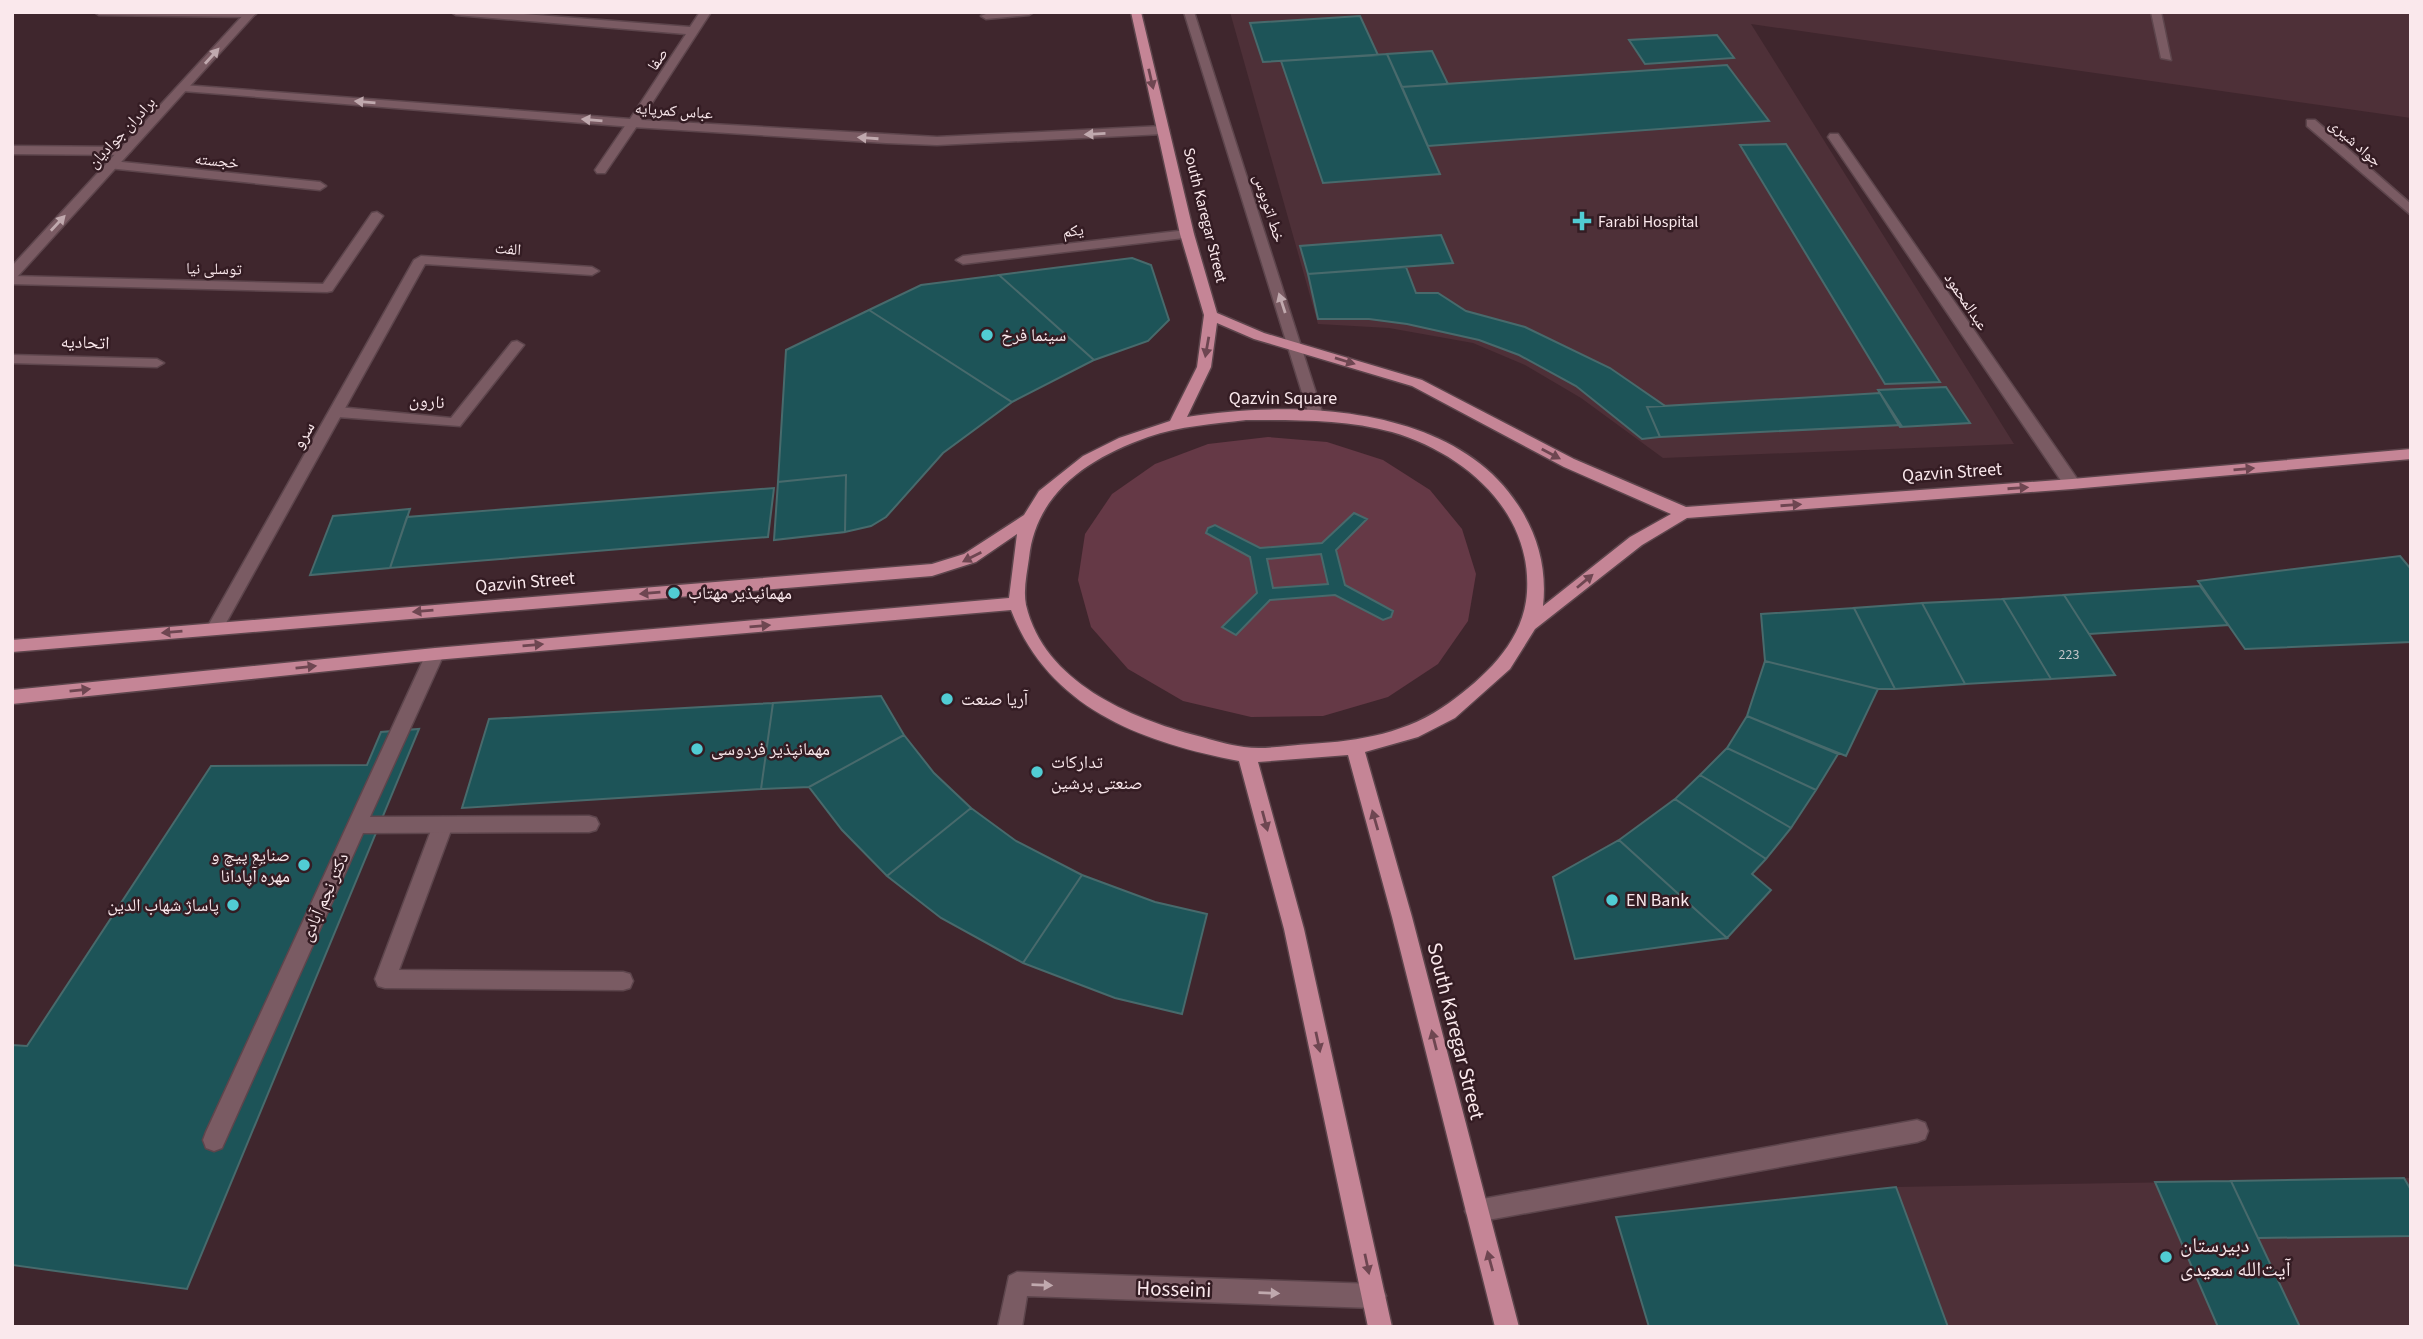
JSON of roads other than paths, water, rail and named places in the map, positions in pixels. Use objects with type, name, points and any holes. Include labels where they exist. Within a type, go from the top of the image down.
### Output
[{"type":"main road","name":"South Karegar Street","points":[[1136,12],[1187,234],[1211,315],[1204,367],[1176,424]]},
{"type":"main road","points":[[1211,315],[1259,336],[1417,383],[1569,463],[1684,513]]},
{"type":"main road","name":"Qazvin Square","points":[[1246,415],[1316,415],[1367,422],[1426,438],[1457,455],[1499,486],[1510,499],[1534,557],[1537,590],[1531,624],[1500,668],[1441,721],[1396,739],[1355,748],[1247,755],[1177,738],[1121,719],[1075,689],[1034,645],[1017,603],[1020,558],[1028,519],[1045,495],[1066,477],[1114,446],[1176,424],[1246,415]]},
{"type":"main road","name":"Qazvin Street","points":[[1531,624],[1636,541],[1684,513],[2072,484],[2411,454]]},
{"type":"main road","name":"Qazvin Street","points":[[12,646],[932,570],[970,558],[1028,519]]},
{"type":"main road","points":[[12,697],[435,654],[1017,603]]},
{"type":"main road","name":"South Karegar Street","points":[[1355,748],[1406,930],[1507,1327]]},
{"type":"main road","points":[[1247,755],[1294,929],[1380,1327]]},
{"type":"street","points":[[99,12],[252,13]]},
{"type":"street","points":[[456,12],[694,31]]},
{"type":"street","name":"صفا","points":[[633,123],[706,12]]},
{"type":"street","points":[[986,16],[1029,12]]},
{"type":"street","name":"خط اتوبوس","points":[[1189,12],[1316,415]]},
{"type":"street","points":[[2157,12],[2167,58]]},
{"type":"street","name":"برادران جوادیان","points":[[12,274],[252,13]]},
{"type":"street","name":"عباس کمرپایه","points":[[183,88],[633,123],[937,141],[1163,130]]},
{"type":"street","points":[[601,170],[633,123]]},
{"type":"street","name":"جواد شیری","points":[[2311,123],[2411,211]]},
{"type":"street","name":"عبدالمحمود","points":[[1834,137],[2072,484]]},
{"type":"street","points":[[12,150],[125,151]]},
{"type":"street","name":"خجسته","points":[[112,165],[320,186]]},
{"type":"street","name":"توسلی نیا","points":[[12,281],[327,288],[377,216]]},
{"type":"street","name":"یکم","points":[[963,260],[1187,234]]},
{"type":"street","name":"الفت","points":[[421,260],[592,271]]},
{"type":"street","name":"سرو","points":[[215,628],[421,260]]},
{"type":"street","name":"نارون","points":[[338,412],[455,423],[517,345]]},
{"type":"street","name":"اتحادیه","points":[[12,359],[157,363]]},
{"type":"street","name":"دکتر نجم آبادی","points":[[214,1140],[435,654]]},
{"type":"street","points":[[357,825],[589,824]]},
{"type":"street","points":[[443,825],[385,979],[623,981]]},
{"type":"street","points":[[1477,1212],[1917,1132]]},
{"type":"street","name":"Hosseini","points":[[1010,1327],[1017,1284],[1374,1296]]},
{"type":"place","name":"Farabi Hospital","points":[[1582,221]]},
{"type":"place","name":"سینما فرخ","points":[[987,335]]},
{"type":"place","name":"مهمانپذیر مهتاب","points":[[674,593]]},
{"type":"place","name":"آریا صنعت","points":[[947,699]]},
{"type":"place","name":"مهمانپذیر فردوسی","points":[[697,749]]},
{"type":"place","name":"تدارکات صنعتی پرشین","points":[[1037,772]]},
{"type":"place","name":"صنایع پیچ و مهره آپادانا","points":[[304,865]]},
{"type":"place","name":"EN Bank","points":[[1612,900]]},
{"type":"place","name":"پاساژ شهاب الدین","points":[[233,905]]},
{"type":"place","name":"دبیرستان آیت‌الله سعیدی","points":[[2166,1257]]}]
